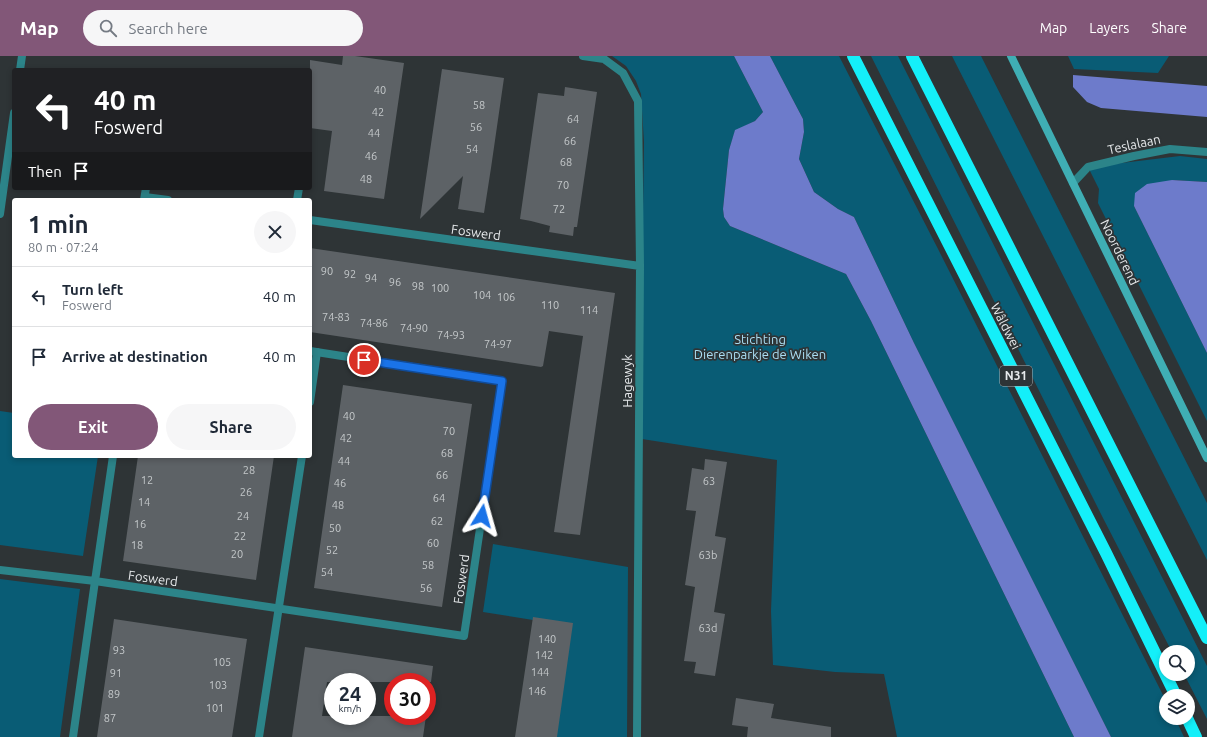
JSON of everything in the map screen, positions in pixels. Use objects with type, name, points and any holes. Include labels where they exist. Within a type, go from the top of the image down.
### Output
[{"type":"highway","name":"Wâldwei","points":[[853,56],[1102,546],[1173,689]]},
{"type":"highway","points":[[912,56],[1207,638]]},
{"type":"highway","points":[[1190,725],[1196,737]]},
{"type":"street","points":[[20,68],[22,56]]},
{"type":"street","name":"Hagewyk","points":[[583,56],[604,59],[623,72],[638,101],[640,266],[637,737]]},
{"type":"street","name":"Noorderend","points":[[1011,56],[1207,458]]},
{"type":"street","points":[[0,214],[3,173],[12,124]]},
{"type":"street","name":"Teslalaan","points":[[1073,183],[1088,167],[1134,156],[1170,149],[1207,152]]},
{"type":"street","name":"Foswerd","points":[[312,220],[640,266]]},
{"type":"street","name":"Foswerd","points":[[0,570],[95,581],[464,636],[502,381],[314,352],[312,377]]},
{"type":"street","points":[[73,737],[113,458]]},
{"type":"street","points":[[259,737],[302,458]]},
{"type":"green space","name":"Stichting Dierenparkje de Wiken","points":[[612,56],[734,56],[763,112],[755,121],[735,131],[729,150],[723,209],[724,217],[730,226],[846,274],[871,321],[1074,737],[897,737],[884,674],[835,672],[773,665],[771,611],[777,460],[642,439],[641,348],[644,142],[641,94],[636,81],[626,66]]},
{"type":"green space","points":[[770,56],[839,56],[1160,689],[1159,725],[1178,725],[1184,737],[1111,737],[914,343],[854,217],[838,209],[814,192],[799,159],[804,132],[803,119]]},
{"type":"green space","points":[[871,56],[898,56],[1207,666],[1207,719],[1195,696],[1195,689],[1192,689],[1188,681],[1195,681],[1195,645],[1168,645]]},
{"type":"green space","points":[[952,56],[981,56],[1207,503],[1207,560]]},
{"type":"green space","points":[[1068,56],[1169,56],[1158,73],[1074,69]]},
{"type":"green space","points":[[1180,156],[1207,159],[1207,182],[1172,180],[1134,206],[1207,353],[1207,421],[1098,203],[1099,189],[1088,167]]},
{"type":"green space","points":[[0,411],[12,413],[12,458],[98,458],[83,556],[0,545]]},
{"type":"green space","points":[[493,544],[628,567],[627,737],[545,737],[558,624],[483,612]]},
{"type":"green space","points":[[0,579],[80,589],[60,737],[0,737]]},
{"type":"water","points":[[734,56],[770,56],[803,119],[804,132],[799,159],[814,192],[838,209],[854,217],[914,343],[1111,737],[1074,737],[871,321],[846,274],[730,226],[724,217],[723,209],[729,150],[735,130],[755,121],[763,112]]},
{"type":"water","points":[[1073,75],[1207,86],[1207,117],[1101,108],[1087,102],[1073,87]]},
{"type":"water","points":[[1172,180],[1207,182],[1207,353],[1134,206],[1135,193],[1147,184]]},
{"type":"building","points":[[343,56],[355,56],[404,63],[384,199],[324,191],[332,131],[312,128],[312,68],[310,68],[310,60],[342,65]]},
{"type":"building","points":[[442,69],[504,78],[491,168],[484,213],[458,209],[463,176],[420,219]]},
{"type":"building","points":[[565,87],[597,92],[577,227],[574,227],[573,236],[549,232],[550,226],[520,219],[538,93],[564,96]]},
{"type":"building","points":[[312,248],[615,293],[580,535],[554,532],[583,336],[549,331],[543,366],[541,367],[312,332]]},
{"type":"building","points":[[343,385],[472,404],[442,607],[314,588]]},
{"type":"building","points":[[138,458],[274,458],[256,580],[123,561]]},
{"type":"building","points":[[705,459],[727,462],[715,536],[726,538],[714,612],[725,614],[715,676],[694,673],[696,662],[684,661],[695,587],[685,585],[696,511],[686,510],[692,468],[704,470]]},
{"type":"building","points":[[533,617],[573,623],[557,737],[515,737]]},
{"type":"building","points":[[114,619],[247,639],[232,737],[97,737]]},
{"type":"building","points":[[305,647],[433,666],[432,673],[384,673],[384,682],[376,682],[376,673],[324,673],[324,702],[322,716],[324,716],[324,725],[376,725],[376,716],[384,716],[384,725],[425,725],[423,737],[292,737]]},
{"type":"building","points":[[736,698],[774,704],[771,718],[831,727],[831,737],[747,737],[748,727],[732,725]]},
{"type":"route","points":[[364,360],[502,381],[482,516]]}]
